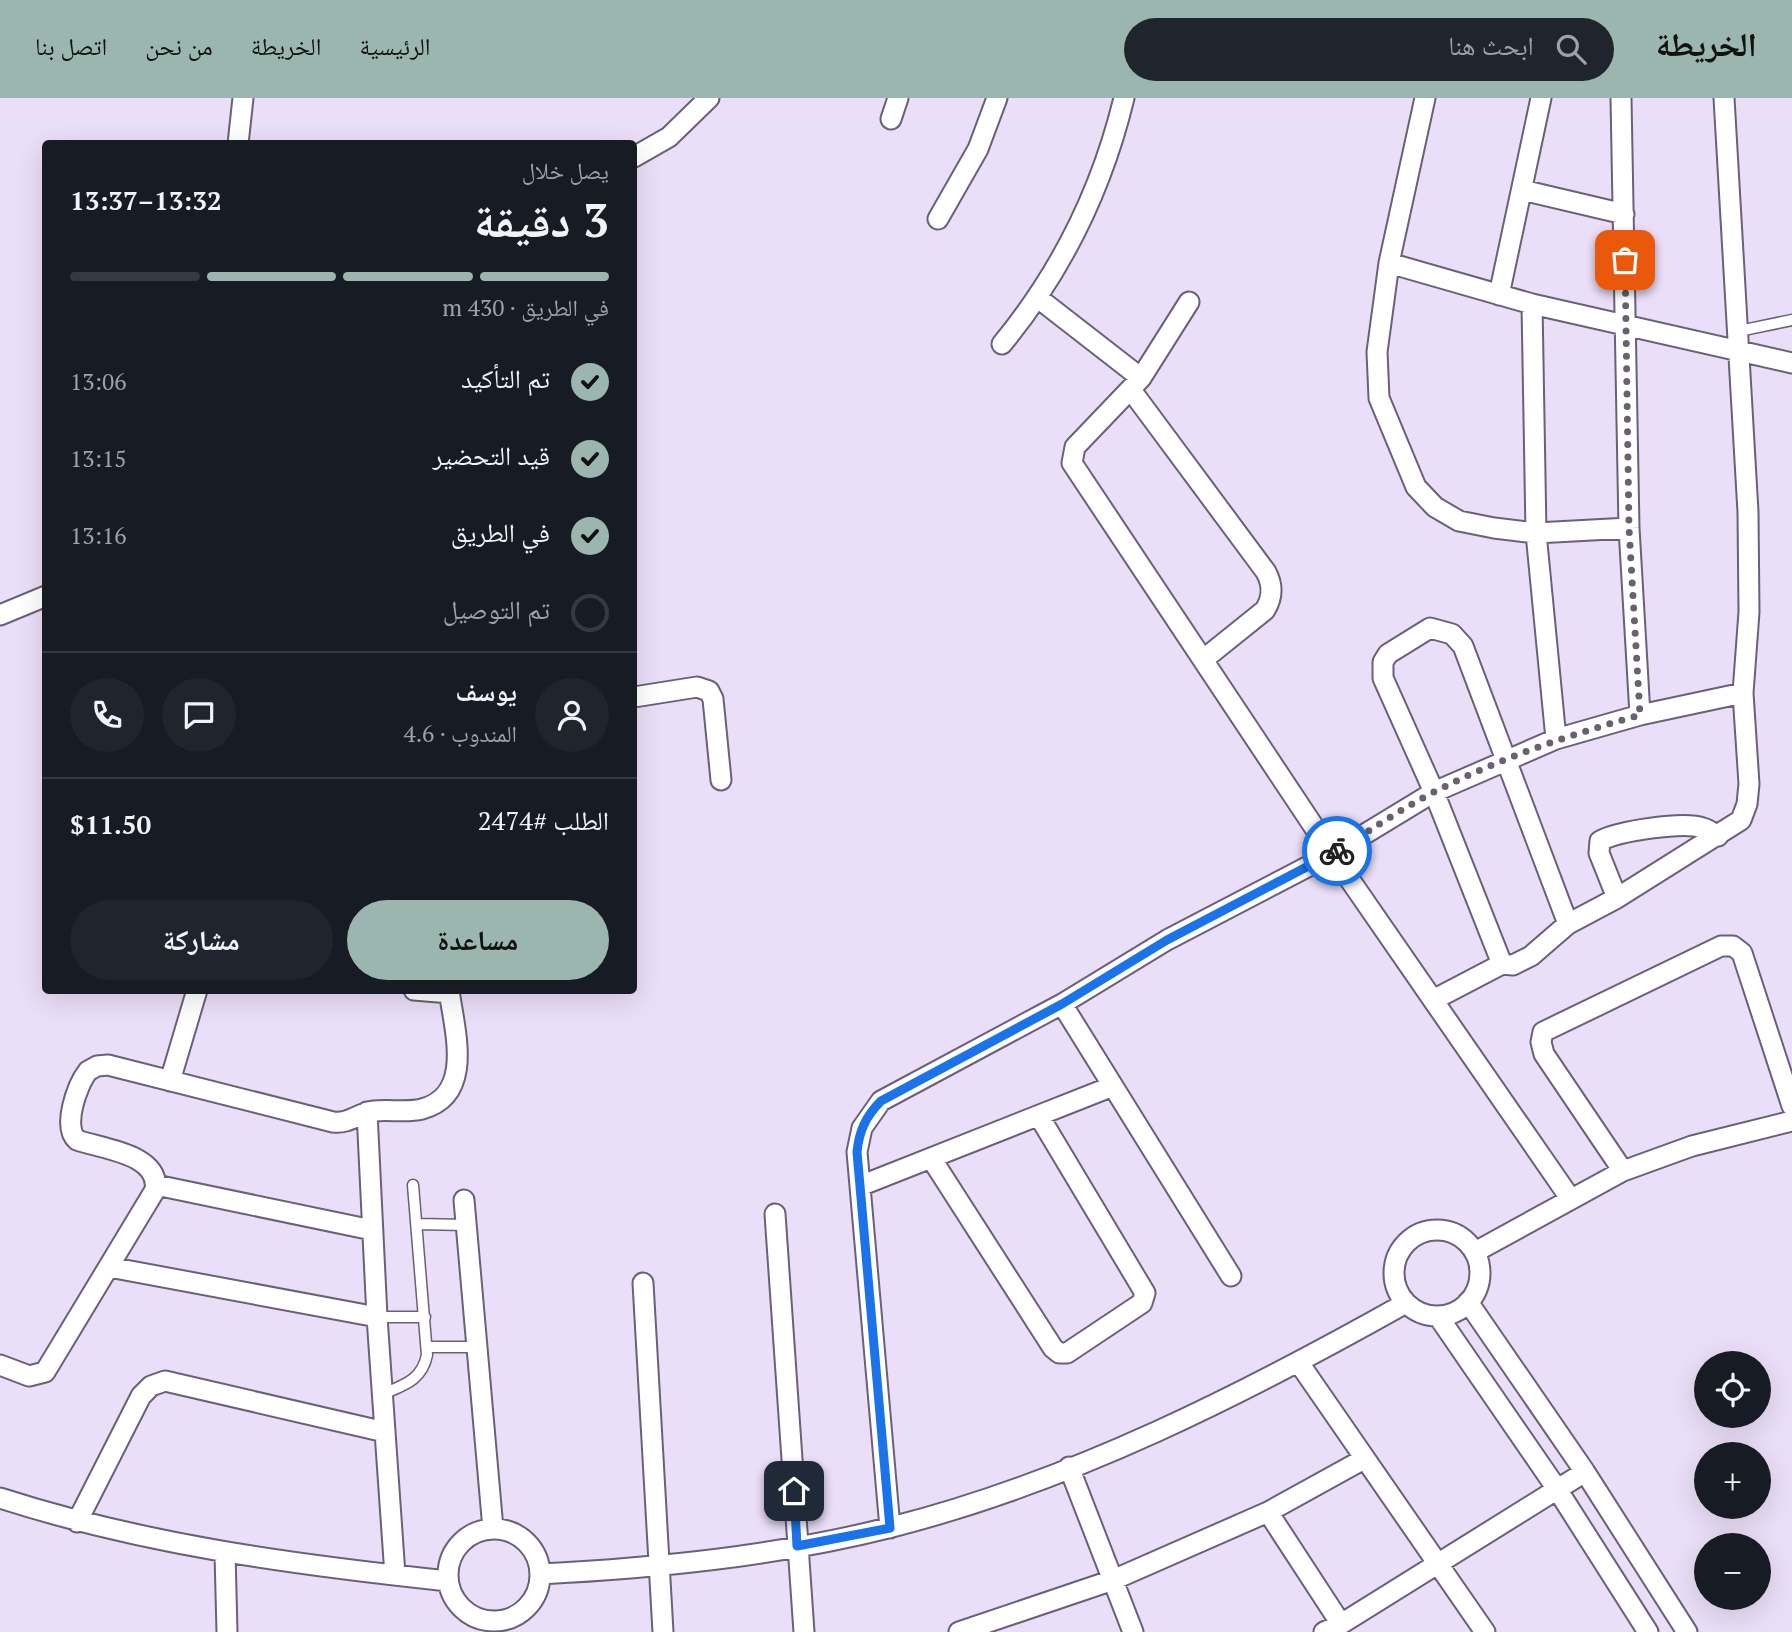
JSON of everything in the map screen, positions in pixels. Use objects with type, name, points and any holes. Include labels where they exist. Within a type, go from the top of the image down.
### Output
[{"type":"street","points":[[238,140],[243,98]]},
{"type":"street","points":[[637,155],[669,137],[709,98]]},
{"type":"street","points":[[891,119],[898,98]]},
{"type":"street","points":[[938,219],[978,149],[997,98]]},
{"type":"street","points":[[1002,344],[1038,298],[1091,200],[1124,98]]},
{"type":"street","points":[[1424,98],[1389,263],[1377,352],[1380,398],[1416,487],[1435,508],[1459,521],[1536,533],[1629,528]]},
{"type":"street","points":[[1499,295],[1541,98]]},
{"type":"street","points":[[1621,98],[1629,528],[1640,715]]},
{"type":"street","points":[[1435,999],[1502,964],[1513,965],[1531,956],[1568,924],[1617,898],[1741,820],[1747,804],[1743,693],[1749,612],[1740,351],[1724,98]]},
{"type":"street","points":[[1521,190],[1624,214]]},
{"type":"street","points":[[1389,263],[1532,304],[1792,363]]},
{"type":"street","points":[[1038,298],[1136,384],[1266,572],[1271,585],[1265,610],[1204,659]]},
{"type":"street","points":[[1189,302],[1136,384],[1075,447],[1072,463],[1332,854],[1435,999],[1570,1198]]},
{"type":"street","points":[[1532,304],[1536,533],[1556,739]]},
{"type":"street","points":[[0,615],[42,598]]},
{"type":"street","points":[[1502,964],[1434,792],[1392,702],[1382,671],[1388,653],[1430,628],[1452,634],[1463,646],[1568,924]]},
{"type":"street","points":[[637,697],[697,687],[709,691],[713,699],[721,780]]},
{"type":"street","points":[[890,1528],[858,1140],[867,1118],[881,1101],[1062,1004],[1167,940],[1332,854],[1434,792],[1556,739],[1640,715],[1743,693]]},
{"type":"street","points":[[1617,898],[1599,853],[1600,841],[1644,831],[1689,826],[1704,828],[1718,836]]},
{"type":"street","points":[[1623,1171],[1544,1054],[1541,1042],[1544,1032],[1721,946],[1733,946],[1742,953],[1792,1106]]},
{"type":"street","points":[[170,1081],[196,994]]},
{"type":"street","points":[[0,1365],[29,1376],[45,1372],[153,1195],[156,1185],[154,1173],[146,1164],[77,1140],[71,1133],[69,1124],[85,1075],[92,1068],[108,1065],[332,1122],[348,1122],[367,1112],[424,1109],[446,1096],[454,1085],[457,1072],[449,994]]},
{"type":"street","points":[[1062,1004],[1231,1276]]},
{"type":"street","points":[[860,1186],[1113,1086]]},
{"type":"street","points":[[367,1112],[377,1317],[395,1575]]},
{"type":"street","points":[[931,1158],[1053,1348],[1059,1353],[1067,1353],[1142,1303],[1145,1293],[1039,1116]]},
{"type":"street","points":[[1475,1252],[1623,1171],[1692,1146],[1792,1121]]},
{"type":"street","points":[[156,1185],[372,1230]]},
{"type":"street","points":[[464,1200],[493,1529]]},
{"type":"street","points":[[775,1214],[804,1632]]},
{"type":"street","points":[[1440,1230],[1454,1233],[1466,1241],[1475,1252],[1480,1279],[1468,1303],[1460,1310],[1438,1316],[1416,1310],[1406,1303],[1398,1291],[1394,1277],[1402,1249],[1412,1238],[1425,1231],[1440,1230]]},
{"type":"street","points":[[109,1267],[377,1317]]},
{"type":"street","points":[[643,1283],[663,1632]]},
{"type":"street","points":[[540,1574],[659,1568],[890,1528],[947,1512],[1069,1467],[1188,1417],[1299,1363],[1406,1303]]},
{"type":"street","points":[[1468,1303],[1585,1472],[1687,1632]]},
{"type":"street","points":[[1438,1316],[1557,1489],[1648,1632]]},
{"type":"street","points":[[1299,1363],[1485,1632]]},
{"type":"street","points":[[77,1522],[141,1396],[158,1383],[179,1382],[385,1432]]},
{"type":"street","points":[[959,1632],[1113,1580],[1268,1512],[1364,1459]]},
{"type":"street","points":[[1069,1467],[1133,1632]]},
{"type":"street","points":[[1268,1512],[1332,1628],[1585,1472]]},
{"type":"street","points":[[0,1498],[77,1522],[225,1553],[448,1581]]},
{"type":"street","points":[[493,1529],[506,1531],[529,1545],[540,1574],[531,1601],[520,1613],[506,1620],[490,1621],[475,1617],[462,1608],[452,1596],[448,1581],[449,1565],[464,1539],[493,1529]]},
{"type":"street","points":[[225,1553],[227,1632]]},
{"type":"lane","points":[[1739,331],[1792,320]]},
{"type":"lane","points":[[383,1394],[415,1379],[425,1364],[428,1347],[413,1185]]},
{"type":"lane","points":[[417,1224],[466,1225]]},
{"type":"lane","points":[[377,1317],[425,1317]]},
{"type":"lane","points":[[428,1347],[478,1347]]},
{"type":"way so far","points":[[1337,851],[1434,792],[1556,739],[1640,715],[1629,528],[1625,260]]},
{"type":"route","points":[[794,1491],[797,1546],[890,1528],[857,1152],[862,1128],[873,1109],[881,1101],[1062,1004],[1167,940],[1337,851]]}]
